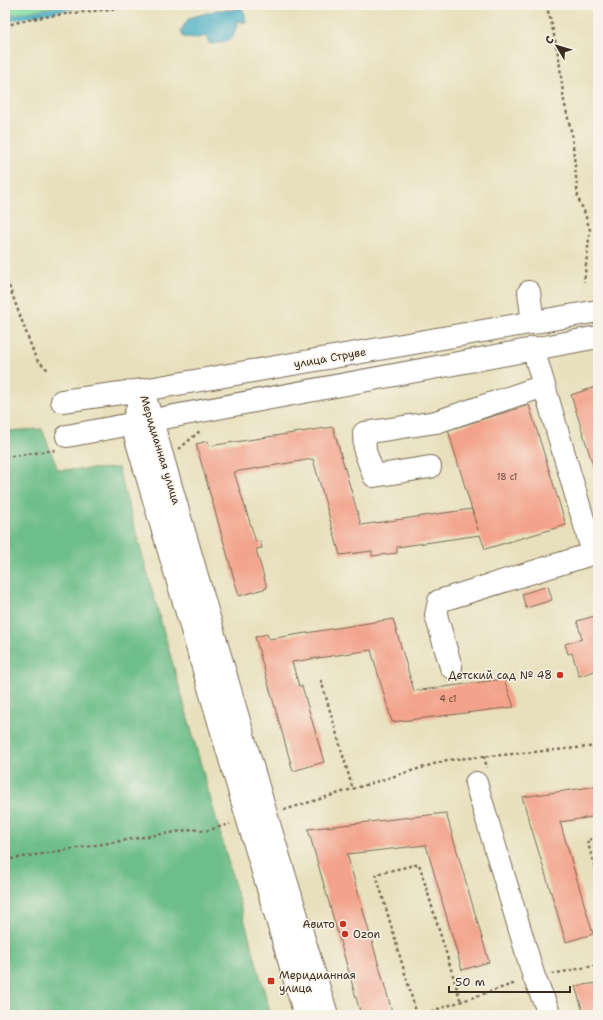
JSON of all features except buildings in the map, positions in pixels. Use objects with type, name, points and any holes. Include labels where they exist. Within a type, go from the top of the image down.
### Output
[{"type":"street","points":[[529,292],[533,323]]},
{"type":"street","name":"улица Струве","points":[[62,401],[143,390],[598,312]]},
{"type":"street","points":[[63,443],[198,410],[598,337]]},
{"type":"street","points":[[451,668],[436,615],[438,601],[596,553],[533,348]]},
{"type":"street","points":[[430,467],[374,476],[365,451],[364,433],[436,422],[544,386]]},
{"type":"street","name":"Меридианная улица","points":[[143,390],[142,423],[305,1015]]},
{"type":"street","name":"Меридианная улица","points":[[142,423],[266,814],[327,1015]]},
{"type":"street","points":[[476,783],[534,977],[550,1015]]},
{"type":"path","points":[[5,26],[48,16],[105,11],[139,5]]},
{"type":"path","points":[[546,5],[553,29],[564,101],[572,134],[578,198],[590,230],[584,282]]},
{"type":"path","points":[[5,275],[36,359],[49,371]]},
{"type":"path","points":[[178,450],[202,429]]},
{"type":"path","points":[[5,457],[63,443]]},
{"type":"path","points":[[321,680],[353,790]]},
{"type":"path","points":[[281,810],[353,790],[447,760],[598,746]]},
{"type":"path","points":[[5,860],[193,829],[206,831],[230,824]]},
{"type":"path","points":[[598,838],[587,840],[598,878]]},
{"type":"path","points":[[416,1015],[376,874],[419,864],[462,1002]]},
{"type":"path","points":[[420,1015],[534,977],[598,965]]},
{"type":"green space","points":[[5,5],[64,5],[5,16]]},
{"type":"green space","points":[[42,429],[58,470],[118,468],[271,1015],[5,1015],[5,431]]},
{"type":"water","points":[[241,6],[245,14],[246,23],[239,21],[231,40],[212,44],[209,43],[206,36],[193,39],[183,37],[181,30],[189,18],[217,10],[234,10]]},
{"type":"waterway","points":[[7,19],[81,5]]},
{"type":"place","name":"Детский сад № 48","points":[[560,675]]},
{"type":"place","name":"Авито","points":[[343,924]]},
{"type":"place","name":"Ozon","points":[[345,934]]},
{"type":"place","name":"Меридианная улица","points":[[271,981]]}]
